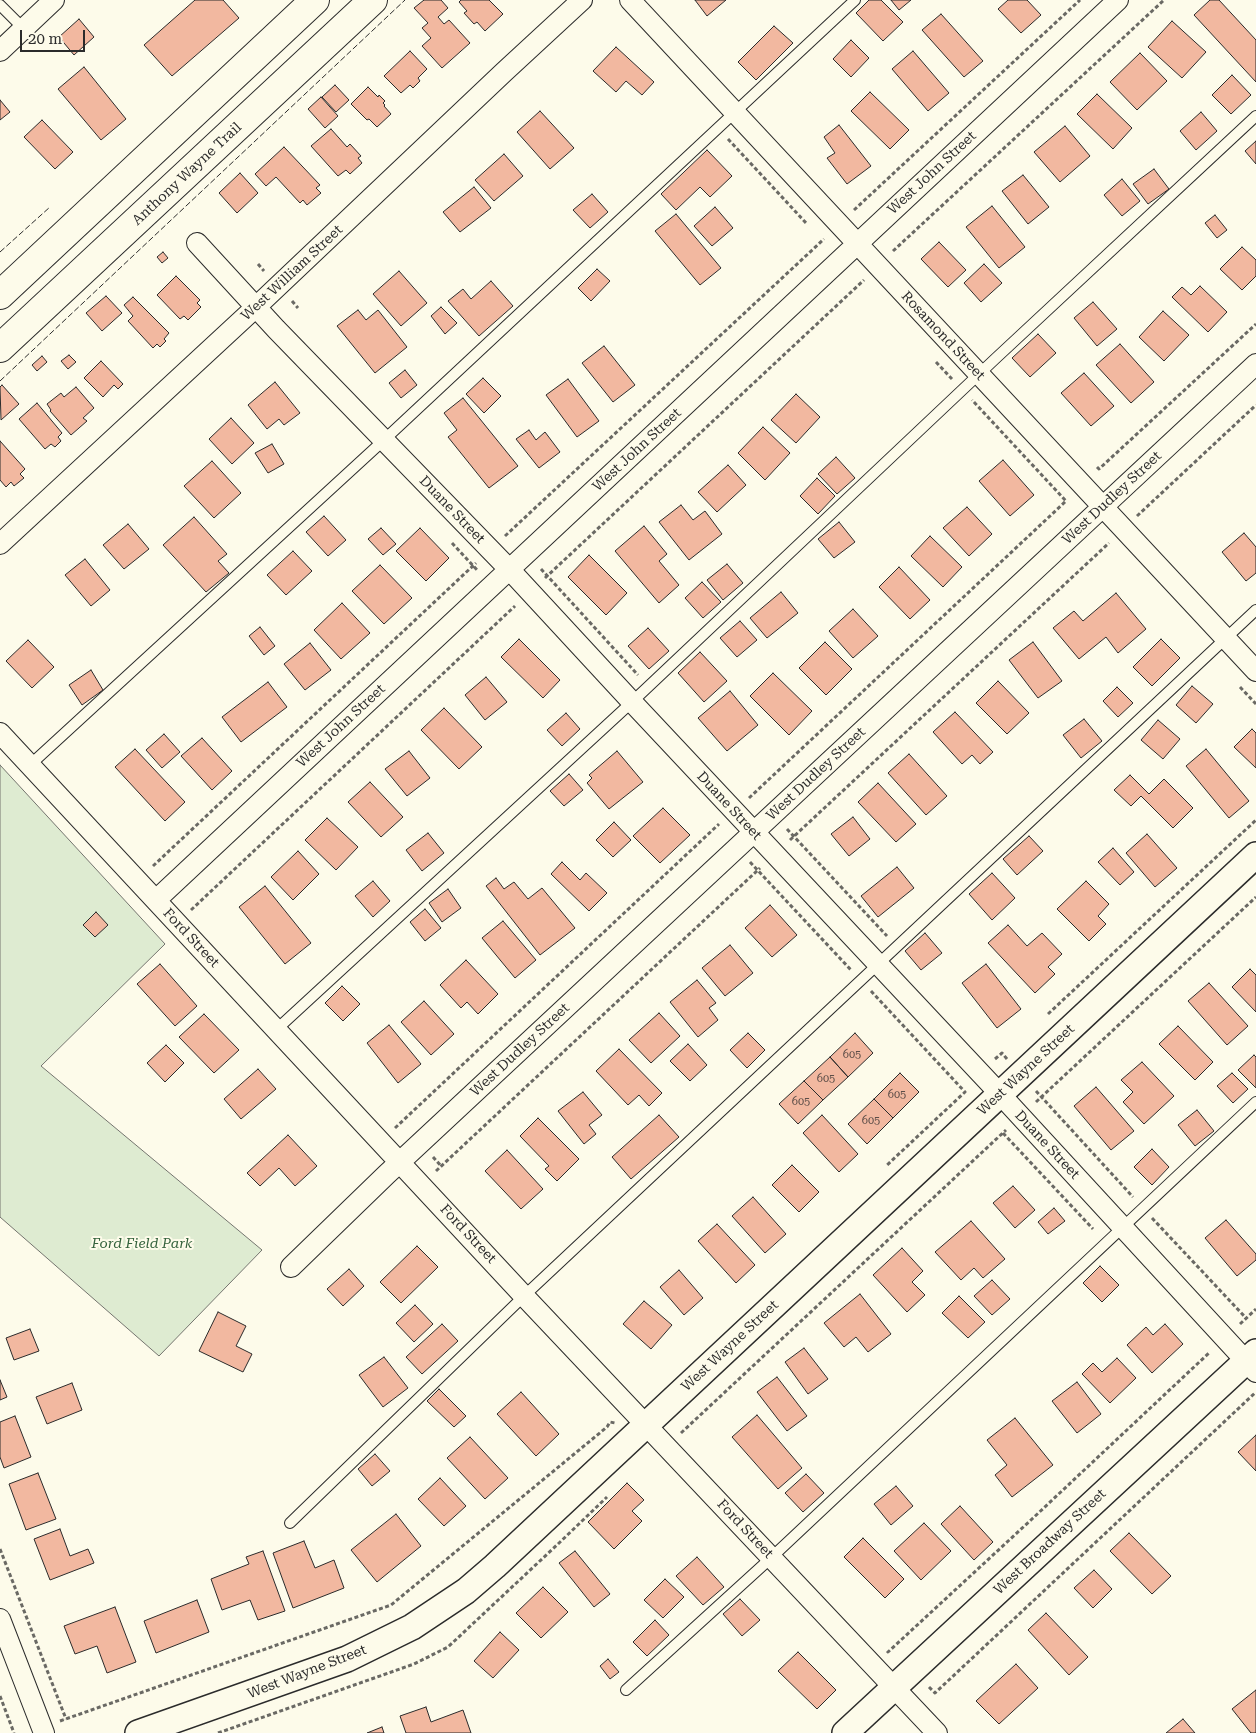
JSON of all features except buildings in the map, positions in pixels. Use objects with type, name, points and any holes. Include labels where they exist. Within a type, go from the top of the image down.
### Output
[{"type":"highway","points":[[0,295],[316,0]]},
{"type":"highway","name":"Anthony Wayne Trail","points":[[0,348],[374,0]]},
{"type":"street","points":[[0,51],[54,0]]},
{"type":"street","name":"West William Street","points":[[0,544],[256,307],[582,0]]},
{"type":"street","name":"Rosamond Street","points":[[630,0],[1256,671]]},
{"type":"street","name":"West John Street","points":[[156,900],[1118,0]]},
{"type":"street","name":"Duane Street","points":[[197,244],[509,569],[878,966],[1000,1094],[1224,1338],[1253,1362]]},
{"type":"street","name":"West Dudley Street","points":[[290,1267],[1256,364]]},
{"type":"street","name":"Ford Street","points":[[0,733],[524,1296],[639,1431],[772,1557],[937,1733]]},
{"type":"street","name":"West Wayne Street","points":[[138,1733],[347,1659],[412,1627],[466,1591],[1256,855]]},
{"type":"street","name":"West Broadway Street","points":[[845,1733],[912,1670],[1253,1362]]},
{"type":"street","points":[[0,1619],[42,1730]]},
{"type":"lane","points":[[30,765],[384,440],[855,0]]},
{"type":"lane","points":[[0,5],[23,28]]},
{"type":"lane","points":[[277,1030],[632,702],[978,374],[1256,116]]},
{"type":"lane","points":[[290,1523],[524,1296],[1256,610]]},
{"type":"lane","points":[[626,1690],[772,1557],[1256,1102]]},
{"type":"path","points":[[137,881],[1080,0]]},
{"type":"path","points":[[548,576],[862,282],[894,249],[1164,0]]},
{"type":"path","points":[[717,128],[810,226]]},
{"type":"path","points":[[816,233],[862,282]]},
{"type":"path","points":[[1093,462],[1099,470],[1256,324]]},
{"type":"path","points":[[736,813],[753,793],[1066,501],[935,361]]},
{"type":"path","points":[[421,1184],[1256,405]]},
{"type":"path","points":[[507,534],[649,686]]},
{"type":"path","points":[[190,910],[516,606]]},
{"type":"path","points":[[753,793],[897,947]]},
{"type":"path","points":[[382,1142],[414,1109],[720,823],[713,816]]},
{"type":"path","points":[[1047,1015],[1256,820]]},
{"type":"path","points":[[758,870],[965,1092],[883,1169]]},
{"type":"path","points":[[1011,1049],[1003,1054],[1246,1318]]},
{"type":"path","points":[[883,1650],[888,1652],[892,1649],[1256,1309]]},
{"type":"path","points":[[912,1670],[935,1693],[1256,1392]]},
{"type":"path","points":[[42,1730],[66,1719],[392,1605],[607,1427],[610,1422],[639,1431]]},
{"type":"path","points":[[0,1549],[66,1719]]},
{"type":"path","points":[[0,1696],[14,1733]]},
{"type":"green space","name":"Ford Field Park","points":[[0,765],[165,944],[41,1066],[262,1250],[159,1356],[0,1217]]},
{"type":"fence","points":[[0,381],[405,0]]},
{"type":"fence","points":[[0,252],[50,207]]}]
